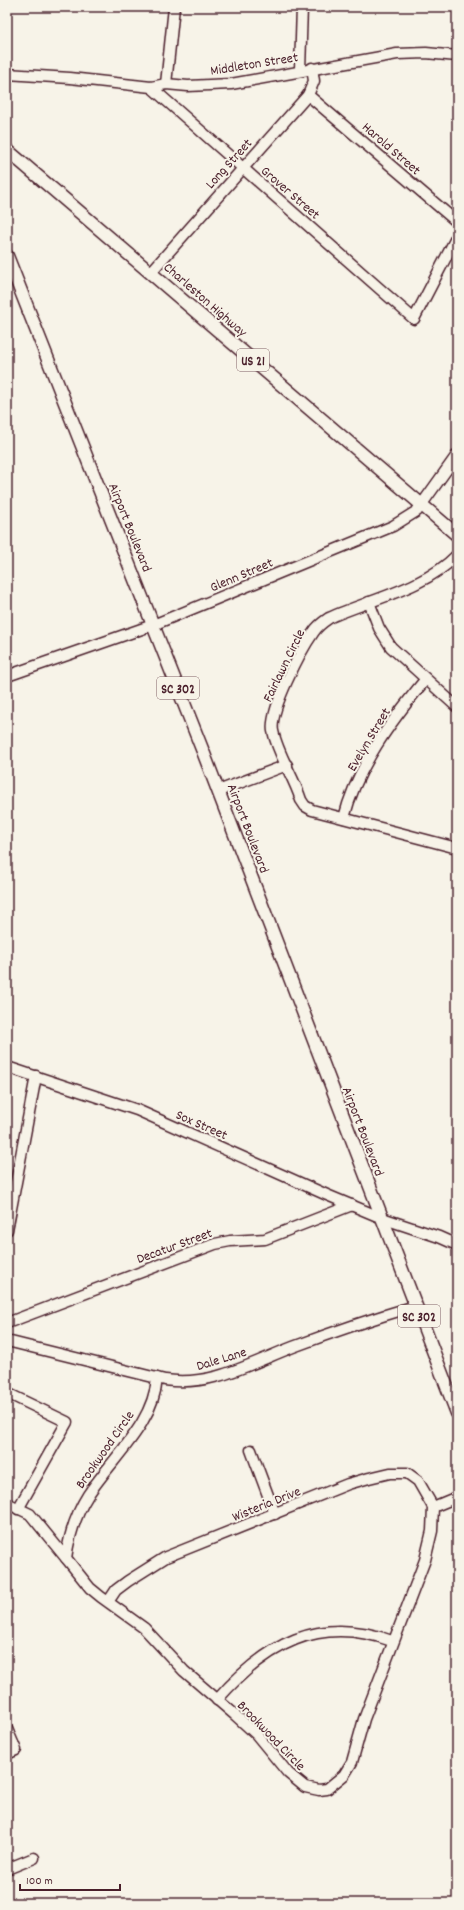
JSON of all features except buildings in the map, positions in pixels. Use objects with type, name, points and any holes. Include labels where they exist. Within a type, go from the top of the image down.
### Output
[{"type":"main road","name":"Charleston Highway","points":[[7,150],[457,536]]},
{"type":"main road","points":[[7,161],[21,162]]},
{"type":"main road","name":"Airport Boulevard","points":[[7,256],[218,791],[457,1413]]},
{"type":"street","points":[[166,84],[174,7]]},
{"type":"street","points":[[300,70],[302,7]]},
{"type":"street","name":"Middleton Street","points":[[7,74],[70,78],[151,87],[166,84],[188,86],[231,84],[300,70],[397,54],[426,53],[457,56]]},
{"type":"street","name":"Long Street","points":[[151,272],[308,95],[314,82],[312,68]]},
{"type":"street","name":"Grover Street","points":[[151,87],[414,318],[457,236]]},
{"type":"street","name":"Harold Street","points":[[308,95],[457,222]]},
{"type":"street","name":"Glenn Street","points":[[7,676],[153,625],[393,526],[411,516],[422,506],[457,455]]},
{"type":"street","name":"Fairlawn Circle","points":[[455,561],[420,580],[342,612],[323,622],[313,633],[296,664],[275,711],[273,724],[276,739],[305,806],[312,810],[457,848]]},
{"type":"street","points":[[369,602],[379,628],[396,652],[425,680],[457,707]]},
{"type":"street","name":"Evelyn Street","points":[[344,818],[357,784],[370,758],[394,721],[425,680]]},
{"type":"street","points":[[218,791],[287,765]]},
{"type":"street","name":"Sox Street","points":[[7,1067],[137,1110],[382,1218],[439,1237],[457,1246]]},
{"type":"street","points":[[7,1230],[36,1076]]},
{"type":"street","name":"Decatur Street","points":[[7,1323],[215,1244],[230,1241],[265,1239],[352,1205]]},
{"type":"street","name":"Dale Lane","points":[[7,1341],[157,1378],[186,1381],[216,1377],[326,1335],[415,1306]]},
{"type":"street","name":"Brookwood Circle","points":[[66,1558],[70,1537],[81,1509],[96,1484],[140,1424],[153,1399],[157,1378]]},
{"type":"street","points":[[7,1393],[67,1422],[18,1508]]},
{"type":"street","points":[[251,1450],[275,1514]]},
{"type":"street","name":"Wisteria Drive","points":[[108,1602],[116,1590],[153,1564],[348,1484],[399,1472],[406,1473],[418,1481],[433,1507]]},
{"type":"street","points":[[433,1507],[457,1497]]},
{"type":"street","name":"Brookwood Circle","points":[[7,1503],[30,1514],[90,1588],[150,1632],[184,1671],[256,1734],[283,1768],[299,1782],[312,1789],[327,1789],[344,1775],[352,1762],[364,1719],[392,1641],[427,1553],[433,1524],[433,1507]]},
{"type":"street","points":[[217,1700],[236,1679],[258,1660],[297,1639],[326,1631],[340,1630],[362,1632],[392,1641]]},
{"type":"street","points":[[7,1729],[12,1752]]},
{"type":"street","points":[[7,1870],[34,1858]]}]
